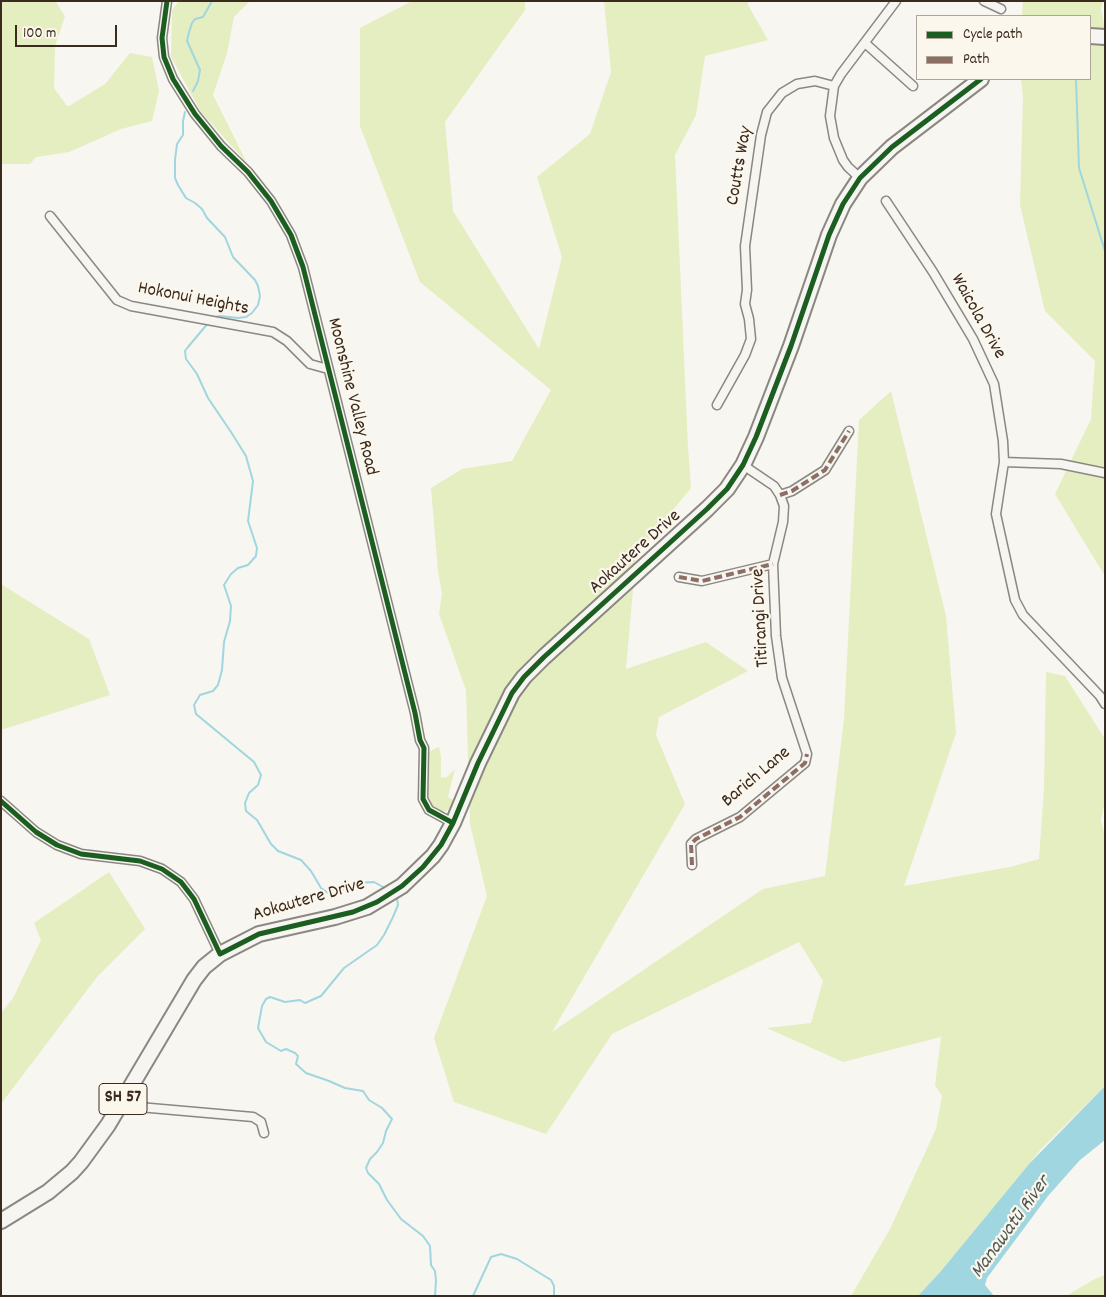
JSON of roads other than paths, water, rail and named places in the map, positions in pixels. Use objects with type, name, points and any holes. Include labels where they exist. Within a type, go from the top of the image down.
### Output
[{"type":"highway","points":[[1091,36],[1105,37]]},
{"type":"highway","name":"Aokautere Drive","points":[[1,1221],[48,1192],[72,1172],[98,1140],[194,980],[220,954],[259,934],[353,912],[389,895],[402,886],[433,856],[453,823],[478,763],[512,693],[524,677],[707,509],[726,489],[743,466],[791,346],[829,235],[843,204],[860,178],[877,160],[900,141],[980,80]]},
{"type":"street","name":"Moonshine Valley Road","points":[[167,1],[162,38],[164,57],[173,79],[195,114],[221,146],[248,172],[271,201],[291,235],[303,267],[416,713],[420,740],[424,748],[423,799],[429,810],[453,823]]},
{"type":"street","points":[[860,178],[848,168],[834,138],[830,116],[834,86],[896,1]]},
{"type":"street","points":[[984,1],[1001,9]]},
{"type":"street","points":[[865,43],[913,86]]},
{"type":"street","name":"Coutts Way","points":[[717,405],[748,348],[750,331],[745,304],[747,290],[746,246],[761,135],[767,112],[782,93],[797,84],[815,82],[834,86]]},
{"type":"street","name":"Waicola Drive","points":[[886,201],[933,272],[973,339],[994,384],[1003,441],[1004,462],[996,514],[1015,600],[1023,615],[1100,696],[1105,704]]},
{"type":"street","name":"Hokonui Heights","points":[[50,216],[117,300],[131,306],[272,332],[287,341],[310,364],[328,369]]},
{"type":"street","points":[[743,466],[774,486],[780,495],[792,490],[824,470],[850,431]]},
{"type":"street","points":[[1004,462],[1061,464],[1105,473]]},
{"type":"street","name":"Titirangi Drive","points":[[780,495],[784,506],[784,522],[773,564],[776,636],[782,678],[807,754]]},
{"type":"street","points":[[679,577],[702,581],[773,564]]},
{"type":"street","name":"Barich Lane","points":[[692,865],[691,844],[740,817],[805,764],[807,754]]},
{"type":"street","points":[[1,801],[36,832],[57,845],[81,854],[140,861],[162,869],[181,882],[194,899],[220,954]]},
{"type":"street","points":[[122,1101],[139,1107],[253,1117],[261,1122],[264,1133]]},
{"type":"water","name":"Manawatū River","points":[[1105,1086],[1105,1140],[1080,1160],[1048,1196],[987,1278],[985,1285],[994,1296],[918,1296],[941,1271],[1029,1164]]},
{"type":"waterway","points":[[193,91],[198,81],[200,70],[187,41],[192,23],[195,19],[203,17],[212,1]]},
{"type":"waterway","points":[[1076,80],[1079,168],[1105,251]]},
{"type":"waterway","points":[[185,112],[183,135],[177,144],[175,178],[186,198],[202,209],[207,218],[225,237],[233,257],[255,280],[260,296],[258,305],[246,317],[220,316],[211,318]]},
{"type":"waterway","points":[[209,322],[185,351],[186,359],[197,374],[208,398],[246,456],[253,481],[248,521],[257,548],[256,556],[248,565],[238,568],[231,574],[224,585],[231,606],[230,621],[224,642],[222,670],[218,685],[213,691],[200,695],[194,705],[196,714],[254,762],[261,775],[258,785],[249,793],[245,803],[246,811],[257,820],[271,844],[278,851],[301,860],[311,871],[321,888],[328,893],[335,895],[351,884],[356,883],[374,882],[389,888]]},
{"type":"waterway","points":[[397,897],[398,905],[384,935],[377,945],[344,968],[321,996],[305,1003],[300,1000],[285,1002],[270,997],[266,999],[262,1006],[258,1028],[266,1042],[281,1051],[286,1049],[295,1053],[298,1056],[296,1064],[306,1073],[345,1088],[363,1091],[369,1100],[382,1108],[392,1119],[383,1143],[370,1159],[366,1168],[368,1173],[379,1184],[387,1200],[401,1219],[423,1236],[430,1246],[431,1265],[435,1271],[435,1296]]},
{"type":"waterway","points":[[473,1296],[491,1257],[501,1254],[517,1259],[551,1280],[554,1286],[554,1296]]}]
